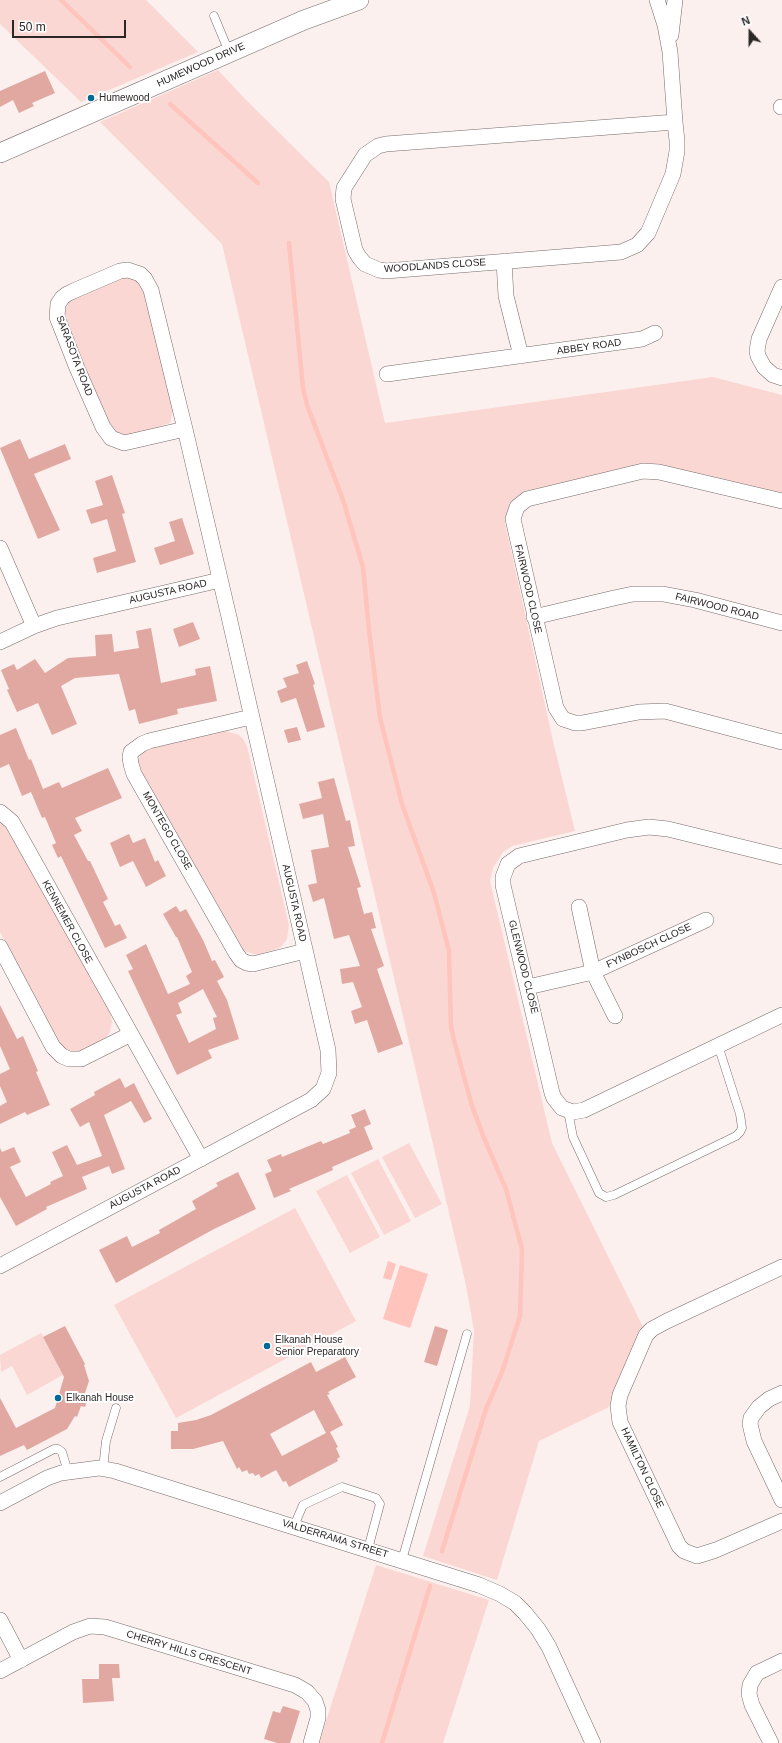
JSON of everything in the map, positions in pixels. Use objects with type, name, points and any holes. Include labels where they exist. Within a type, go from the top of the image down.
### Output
[{"type":"street","name":"HUMEWOOD DRIVE","points":[[0,152],[328,10],[359,0]]},
{"type":"street","name":"WOODLANDS CLOSE","points":[[657,0],[665,25],[670,52],[676,122],[677,151],[673,174],[648,233],[637,245],[621,252],[386,271],[372,268],[365,264],[359,258],[355,250],[343,194],[346,183],[365,155],[372,149],[386,144],[676,122]]},
{"type":"street","name":"WOODLANDS CLOSE","points":[[670,52],[671,25],[675,0]]},
{"type":"street","points":[[504,261],[506,296],[521,356]]},
{"type":"street","name":"SARASOTA ROAD","points":[[185,429],[124,444],[111,438],[100,420],[57,317],[58,304],[62,298],[78,288],[120,271],[134,271],[145,279],[151,290],[185,429],[220,580]]},
{"type":"street","points":[[782,287],[760,339],[758,356],[764,367],[773,375],[782,378]]},
{"type":"street","name":"ABBEY ROAD","points":[[387,374],[642,339],[655,332]]},
{"type":"street","name":"FAIRWOOD CLOSE","points":[[782,502],[651,471],[643,471],[528,499],[518,507],[514,513],[513,526],[556,708],[559,715],[569,722],[582,723],[639,712],[665,712],[782,742]]},
{"type":"street","points":[[0,548],[34,626]]},
{"type":"street","name":"AUGUSTA ROAD","points":[[0,642],[34,626],[57,618],[220,580],[329,1056],[329,1073],[323,1089],[310,1100],[201,1158],[2,1260]]},
{"type":"street","name":"FAIRWOOD ROAD","points":[[534,617],[633,594],[663,594],[695,600],[782,623]]},
{"type":"street","name":"MONTEGO CLOSE","points":[[251,717],[149,741],[131,752],[131,764],[134,774],[241,960],[254,964],[305,951]]},
{"type":"street","name":"KENNEMER CLOSE","points":[[0,812],[12,822],[201,1158]]},
{"type":"street","name":"GLENWOOD CLOSE","points":[[568,1111],[562,1108],[554,1098],[503,884],[504,870],[510,861],[518,856],[627,830],[649,827],[668,829],[782,857]]},
{"type":"street","name":"FYNBOSCH CLOSE","points":[[579,907],[593,972],[615,1016]]},
{"type":"street","name":"FYNBOSCH CLOSE","points":[[528,987],[593,972],[706,920]]},
{"type":"street","points":[[0,947],[53,1047],[62,1056],[69,1059],[81,1059],[131,1034]]},
{"type":"street","points":[[568,1111],[573,1112],[584,1110],[782,1015]]},
{"type":"street","name":"HAMILTON CLOSE","points":[[782,1267],[652,1329],[646,1335],[620,1395],[618,1406],[620,1422],[679,1546],[684,1552],[697,1556],[716,1550],[782,1521]]},
{"type":"street","points":[[782,1393],[769,1399],[759,1407],[751,1418],[750,1424],[754,1441],[782,1500]]},
{"type":"street","name":"VALDERRAMA STREET","points":[[0,1503],[47,1478],[68,1472],[103,1469],[134,1476],[479,1585],[515,1603],[525,1613],[549,1647],[593,1743]]},
{"type":"street","points":[[0,1620],[21,1660]]},
{"type":"street","name":"CHERRY HILLS CRESCENT","points":[[0,1671],[73,1632],[90,1626],[105,1627],[295,1685],[307,1692],[315,1700],[318,1710],[318,1718],[311,1743]]},
{"type":"street","points":[[771,1743],[752,1705],[749,1694],[750,1685],[757,1672],[782,1661]]},
{"type":"lane","points":[[214,16],[229,52]]},
{"type":"lane","points":[[568,1111],[573,1137],[599,1193],[606,1197],[614,1195],[736,1136],[740,1132],[742,1124],[740,1114],[718,1045]]},
{"type":"lane","points":[[402,1560],[466,1334]]},
{"type":"lane","points":[[103,1469],[106,1441],[116,1408]]},
{"type":"lane","points":[[0,1477],[54,1449],[58,1449],[62,1452],[68,1472]]},
{"type":"lane","points":[[294,1526],[302,1505],[342,1488],[376,1498],[380,1504],[368,1549]]},
{"type":"shaded area","points":[[0,0],[146,0],[198,52],[81,102],[0,24]]},
{"type":"shaded area","points":[[218,70],[247,101],[329,182],[385,423],[713,377],[782,395],[782,496],[649,463],[527,491],[513,500],[506,514],[505,523],[553,741],[575,831],[512,846],[503,852],[493,868],[490,881],[552,1143],[644,1329],[638,1337],[609,1407],[539,1441],[497,1580],[423,1556],[470,1406],[474,1330],[465,1281],[222,244],[100,122]]},
{"type":"shaded area","points":[[119,276],[134,277],[146,290],[174,406],[170,423],[123,438],[111,428],[62,323],[68,301]]},
{"type":"shaded area","points":[[225,731],[239,735],[247,746],[289,925],[287,939],[281,947],[257,955],[245,951],[241,947],[138,764],[142,752],[148,749]]},
{"type":"shaded area","points":[[0,822],[6,827],[110,1011],[112,1022],[110,1032],[105,1039],[79,1052],[72,1052],[65,1049],[59,1043],[0,932]]},
{"type":"shaded area","points":[[409,1143],[442,1204],[415,1218],[382,1157]]},
{"type":"shaded area","points":[[378,1159],[411,1221],[384,1235],[351,1173]]},
{"type":"shaded area","points":[[347,1175],[380,1237],[350,1253],[316,1191]]},
{"type":"shaded area","points":[[295,1208],[356,1321],[176,1418],[114,1305]]},
{"type":"shaded area","points":[[388,1261],[396,1264],[391,1280],[383,1278]]},
{"type":"shaded area","points":[[400,1265],[428,1274],[410,1328],[383,1319]]},
{"type":"shaded area","points":[[41,1333],[63,1375],[27,1395],[12,1366],[1,1372],[0,1355]]},
{"type":"shaded area","points":[[376,1565],[489,1600],[443,1743],[319,1743]]},
{"type":"building","points":[[45,71],[55,93],[32,103],[34,106],[19,113],[13,100],[0,107],[0,91]]},
{"type":"building","points":[[20,439],[29,459],[65,444],[71,459],[34,474],[60,530],[38,539],[0,448]]},
{"type":"building","points":[[112,475],[125,513],[122,514],[136,562],[97,573],[93,558],[116,551],[107,519],[91,524],[86,510],[103,505],[95,481]]},
{"type":"building","points":[[182,518],[194,554],[160,565],[154,548],[175,541],[169,522]]},
{"type":"building","points":[[193,622],[200,639],[179,647],[173,629]]},
{"type":"building","points":[[151,628],[161,683],[196,675],[195,669],[210,666],[217,701],[177,709],[178,714],[139,724],[135,709],[129,711],[119,674],[75,678],[61,686],[77,724],[52,735],[38,703],[17,712],[7,690],[9,689],[1,670],[14,664],[17,670],[35,659],[45,673],[68,658],[96,656],[95,635],[112,634],[114,652],[139,648],[136,631]]},
{"type":"building","points":[[307,661],[315,684],[313,685],[325,727],[307,732],[296,698],[281,703],[277,691],[287,687],[283,678],[299,673],[296,665]]},
{"type":"building","points":[[297,727],[301,740],[288,743],[284,730]]},
{"type":"building","points":[[16,728],[43,789],[59,782],[62,788],[108,768],[122,798],[75,818],[82,831],[74,835],[88,861],[90,861],[108,899],[103,902],[115,926],[120,924],[127,938],[105,948],[61,856],[58,858],[52,845],[56,843],[45,817],[42,818],[31,792],[22,796],[9,764],[0,768],[0,735]]},
{"type":"building","points":[[334,778],[346,821],[350,820],[355,846],[348,847],[361,887],[357,888],[364,914],[372,912],[376,928],[371,929],[384,966],[377,969],[403,1044],[378,1053],[367,1020],[355,1024],[351,1011],[362,1007],[353,982],[342,984],[340,969],[360,966],[349,935],[334,939],[324,898],[313,902],[308,885],[317,883],[311,850],[329,847],[323,814],[303,819],[299,804],[322,798],[318,782]]},
{"type":"building","points":[[129,834],[133,843],[145,838],[155,862],[158,860],[166,876],[146,887],[133,861],[120,867],[110,843]]},
{"type":"building","points":[[176,906],[180,912],[186,909],[203,940],[212,961],[215,960],[224,977],[217,981],[227,1000],[239,1039],[208,1050],[212,1058],[177,1075],[128,971],[133,969],[126,955],[146,944],[168,994],[190,984],[186,976],[192,972],[177,937],[163,914]],"holes":[[[203,989],[217,1017],[213,1018],[216,1029],[189,1043],[176,1015],[182,1013],[178,1003]]]},
{"type":"building","points":[[0,1005],[17,1039],[23,1036],[38,1071],[36,1072],[50,1105],[27,1115],[25,1112],[0,1124],[0,1106],[7,1102],[0,1086],[0,1074],[10,1069],[0,1046]]},
{"type":"building","points":[[120,1078],[125,1088],[134,1083],[152,1119],[144,1123],[131,1101],[104,1115],[125,1169],[112,1174],[109,1166],[82,1177],[87,1189],[46,1207],[47,1209],[16,1226],[0,1197],[0,1148],[2,1152],[14,1147],[21,1162],[10,1167],[26,1197],[63,1176],[52,1152],[67,1145],[77,1165],[102,1156],[89,1122],[80,1127],[70,1109],[95,1095],[94,1092]]},
{"type":"building","points":[[365,1109],[371,1124],[364,1127],[373,1149],[332,1167],[333,1170],[289,1189],[291,1191],[274,1198],[265,1174],[272,1171],[267,1160],[281,1154],[282,1157],[321,1141],[323,1144],[350,1133],[349,1130],[356,1127],[351,1115]]},
{"type":"building","points":[[238,1172],[256,1209],[214,1229],[116,1283],[99,1250],[127,1236],[132,1247],[160,1233],[159,1230],[196,1209],[192,1201],[218,1186],[216,1183]]},
{"type":"building","points":[[65,1326],[85,1364],[84,1365],[89,1381],[85,1393],[89,1394],[85,1407],[81,1406],[77,1417],[75,1416],[67,1429],[27,1450],[24,1445],[0,1456],[0,1398],[16,1428],[55,1408],[64,1377],[43,1337]]},
{"type":"building","points":[[435,1326],[448,1330],[437,1366],[424,1362]]},
{"type":"building","points":[[345,1357],[356,1377],[328,1392],[330,1394],[327,1395],[343,1425],[330,1432],[338,1447],[336,1448],[340,1457],[337,1459],[338,1461],[289,1487],[286,1481],[283,1482],[276,1470],[261,1478],[259,1474],[255,1476],[253,1473],[249,1474],[247,1470],[242,1472],[239,1467],[237,1469],[223,1441],[193,1449],[171,1449],[171,1431],[178,1431],[178,1423],[196,1420],[211,1415],[311,1362],[316,1372]],"holes":[[[314,1410],[326,1433],[282,1456],[270,1434]]]},
{"type":"building","points":[[99,1664],[119,1664],[120,1678],[112,1678],[114,1701],[83,1703],[82,1679],[99,1679]]},
{"type":"building","points":[[283,1706],[300,1711],[290,1743],[277,1743],[264,1739],[273,1711],[280,1713]]},
{"type":"waterway","points":[[61,0],[130,67]]},
{"type":"waterway","points":[[170,104],[258,183]]},
{"type":"waterway","points":[[289,243],[303,388],[307,405],[343,500],[363,567],[380,718],[402,804],[434,893],[449,951],[451,1027],[454,1040],[472,1106],[506,1189],[522,1249],[520,1316],[502,1372],[486,1409],[442,1551]]},
{"type":"waterway","points":[[382,1743],[430,1586]]},
{"type":"place","name":"Humewood","points":[[91,98]]},
{"type":"place","name":"Elkanah House Senior Preparatory","points":[[267,1346]]},
{"type":"place","name":"Elkanah House","points":[[58,1398]]}]
